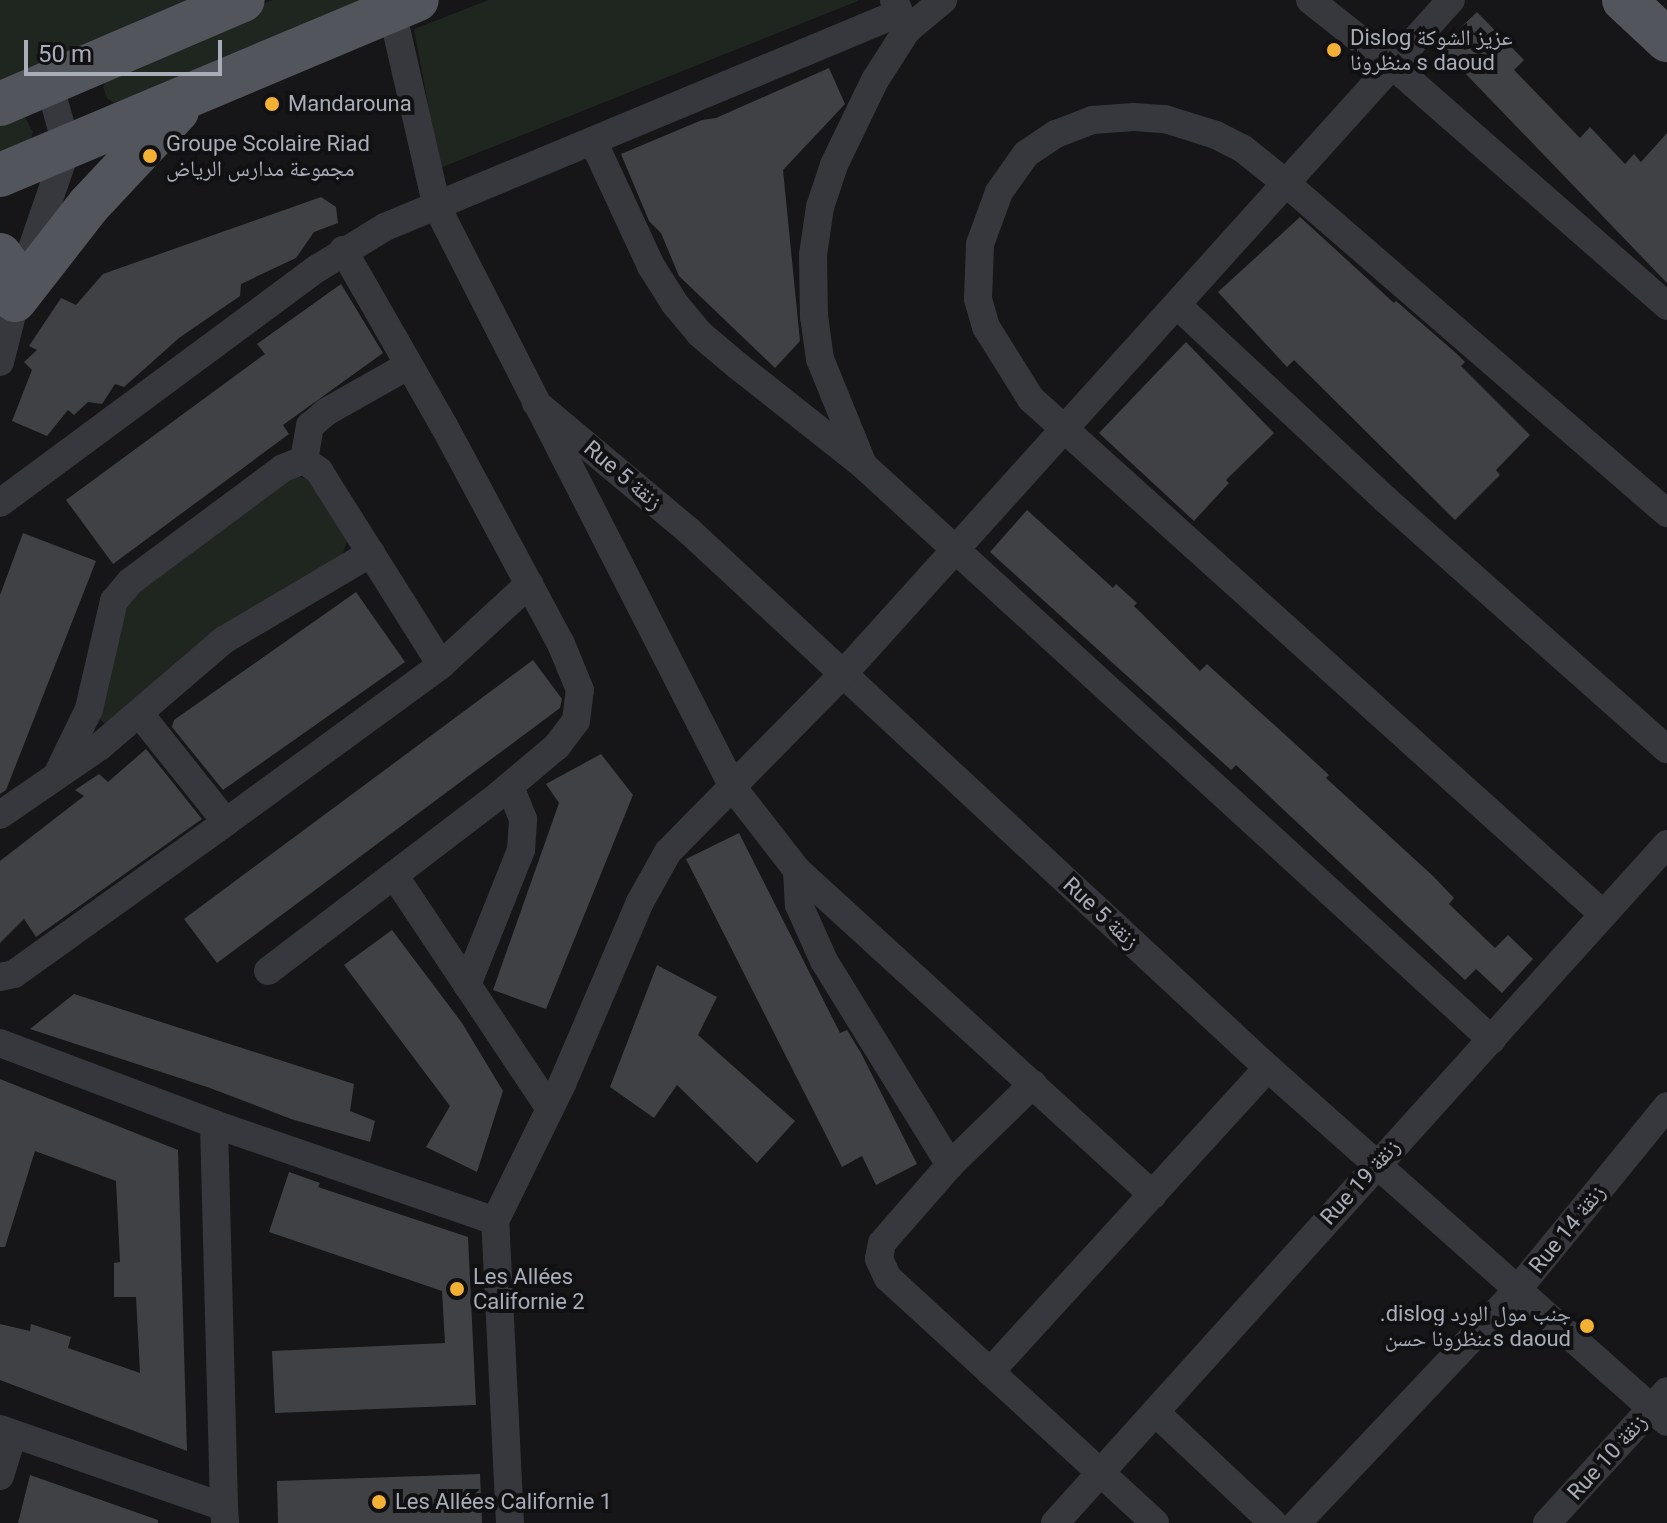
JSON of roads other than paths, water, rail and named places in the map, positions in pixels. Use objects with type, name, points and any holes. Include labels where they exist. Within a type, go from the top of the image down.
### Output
[{"type":"main road","points":[[0,104],[243,0]]},
{"type":"main road","points":[[1624,0],[1667,40]]},
{"type":"main road","points":[[0,175],[404,6]]},
{"type":"main road","points":[[12,279],[89,205],[190,98]]},
{"type":"street","points":[[0,503],[343,250],[385,227],[900,14],[943,0]]},
{"type":"street","points":[[1310,0],[1392,65],[1667,306]]},
{"type":"street","points":[[510,1523],[495,1221],[550,1109],[640,902],[668,852],[734,789],[844,673],[1062,427],[1177,305],[1451,0]]},
{"type":"street","points":[[404,6],[437,207],[734,789],[797,870],[1153,1195]]},
{"type":"street","points":[[863,465],[820,359],[814,316],[813,255],[820,207],[834,165],[875,80],[900,14]]},
{"type":"street","points":[[0,362],[12,279],[67,147],[49,84]]},
{"type":"street","points":[[1603,914],[1031,399],[986,327],[978,299],[980,244],[999,192],[1026,154],[1056,134],[1092,120],[1134,117],[1165,119],[1190,124],[1242,148],[1667,513]]},
{"type":"street","points":[[593,141],[638,239],[675,304],[700,334],[863,465],[1492,1040]]},
{"type":"street","points":[[268,971],[510,786],[557,746],[576,721],[580,690],[561,644],[529,584],[343,250]]},
{"type":"street","points":[[1177,305],[1385,499],[1667,749]]},
{"type":"street","points":[[304,460],[310,426],[326,412],[409,365]]},
{"type":"street","name":"Rue 5 زنقة","points":[[536,403],[688,530],[1268,1068],[1518,1289],[1662,1407]]},
{"type":"street","points":[[304,460],[319,471],[441,665]]},
{"type":"street","points":[[57,775],[89,709],[114,601],[131,581],[283,468],[304,460]]},
{"type":"street","points":[[0,815],[139,713],[224,640],[371,553]]},
{"type":"street","points":[[0,977],[14,974],[441,665],[529,584]]},
{"type":"street","points":[[139,713],[226,822]]},
{"type":"street","points":[[467,985],[521,850],[523,819],[510,786]]},
{"type":"street","name":"Rue 19 زنقة","points":[[1055,1523],[1667,844]]},
{"type":"street","points":[[797,870],[799,905],[824,961],[950,1165]]},
{"type":"street","points":[[394,875],[550,1109]]},
{"type":"street","points":[[0,1043],[214,1124],[495,1221]]},
{"type":"street","points":[[990,1372],[1268,1068]]},
{"type":"street","points":[[1033,1084],[950,1165],[882,1243],[879,1259],[888,1278],[1155,1523]]},
{"type":"street","name":"Rue 14 زنقة","points":[[1297,1523],[1518,1289],[1667,1106]]},
{"type":"street","points":[[0,1476],[6,1431],[225,1515],[214,1124]]},
{"type":"street","name":"Rue 10 زنقة","points":[[1547,1523],[1662,1407]]},
{"type":"street","points":[[1155,1412],[1273,1523]]},
{"type":"place","name":"Dislog عزيز الشوكة منظرونا s daoud","points":[[1334,50]]},
{"type":"place","name":"Mandarouna","points":[[272,104]]},
{"type":"place","name":"Groupe Scolaire Riad مجموعة مدارس الرياض","points":[[150,156]]},
{"type":"place","name":"Les Allées Californie 2","points":[[457,1289]]},
{"type":"place","name":".dislog جنب مول الورد منظرونا حسنs daoud","points":[[1587,1326]]},
{"type":"place","name":"Les Allées Californie 1","points":[[379,1502]]}]
